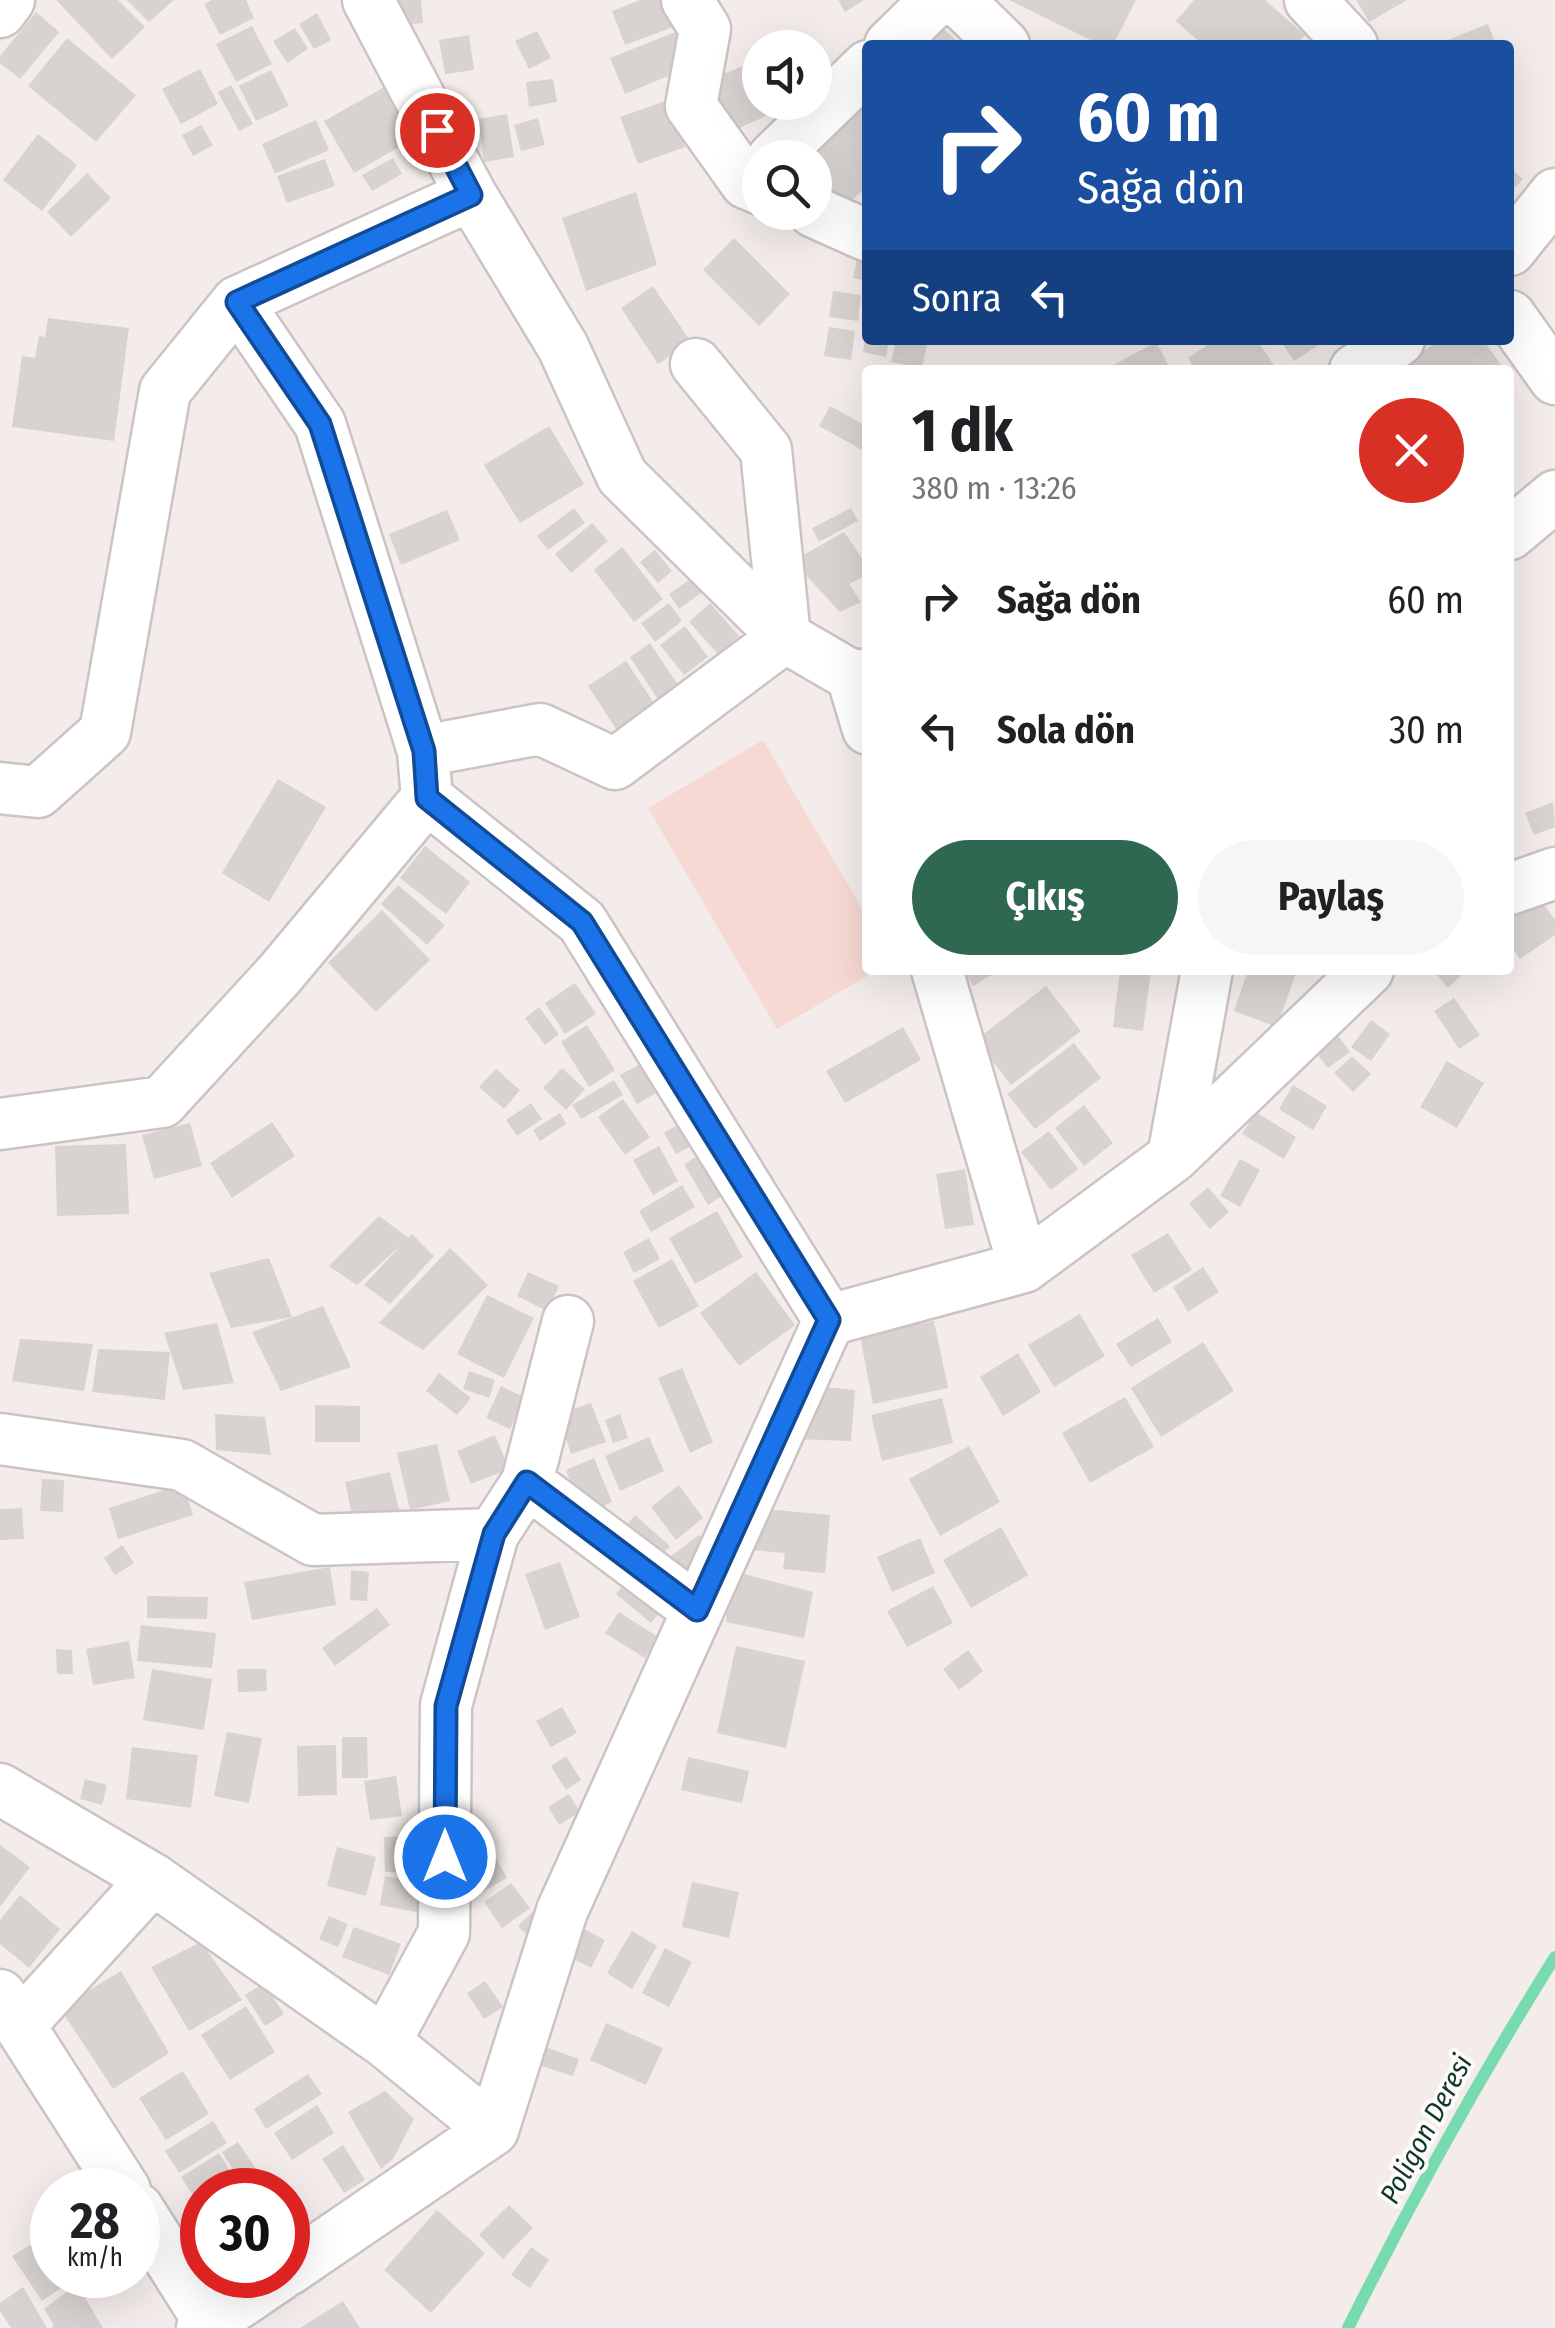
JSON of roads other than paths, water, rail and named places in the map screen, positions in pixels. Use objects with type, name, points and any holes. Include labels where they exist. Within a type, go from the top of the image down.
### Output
[{"type":"street","points":[[0,12],[9,0]]},
{"type":"street","points":[[368,0],[471,195],[563,347],[622,476],[784,637],[860,675]]},
{"type":"street","points":[[687,0],[706,30],[691,106],[742,157]]},
{"type":"street","points":[[895,40],[936,0]]},
{"type":"street","points":[[958,0],[999,40]]},
{"type":"street","points":[[1310,0],[1347,40]]},
{"type":"street","points":[[795,140],[862,72]]},
{"type":"street","points":[[1514,245],[1555,194]]},
{"type":"street","points":[[0,788],[38,792],[105,732],[165,391],[237,302],[471,195]]},
{"type":"street","points":[[832,220],[862,233]]},
{"type":"street","points":[[237,302],[320,424],[425,775],[582,922],[829,1320]]},
{"type":"street","points":[[1514,322],[1555,379]]},
{"type":"street","points":[[1362,365],[1392,345]]},
{"type":"street","points":[[696,364],[766,450],[784,637]]},
{"type":"street","points":[[1514,531],[1555,496]]},
{"type":"street","points":[[0,1124],[162,1102],[279,976],[425,775],[540,730],[614,764],[784,637]]},
{"type":"street","points":[[1514,888],[1555,873]]},
{"type":"street","points":[[938,975],[1024,1267]]},
{"type":"street","points":[[1173,1156],[1206,975]]},
{"type":"street","points":[[829,1320],[1024,1267],[1173,1156],[1363,975]]},
{"type":"street","points":[[310,2255],[493,2130],[562,1911],[829,1320]]},
{"type":"street","points":[[386,2042],[444,1933],[446,1706],[494,1534],[527,1482],[568,1321]]},
{"type":"street","points":[[0,1439],[182,1465],[313,1540],[494,1534]]},
{"type":"street","points":[[527,1482],[697,1610]]},
{"type":"street","points":[[0,1789],[153,1879],[386,2042],[493,2130]]},
{"type":"street","points":[[112,2168],[10,2010],[153,1879]]},
{"type":"street","points":[[160,2247],[206,2326],[247,2298]]},
{"type":"waterway","name":"Poligon Deresi","points":[[1348,2328],[1447,2140],[1555,1957]]}]
